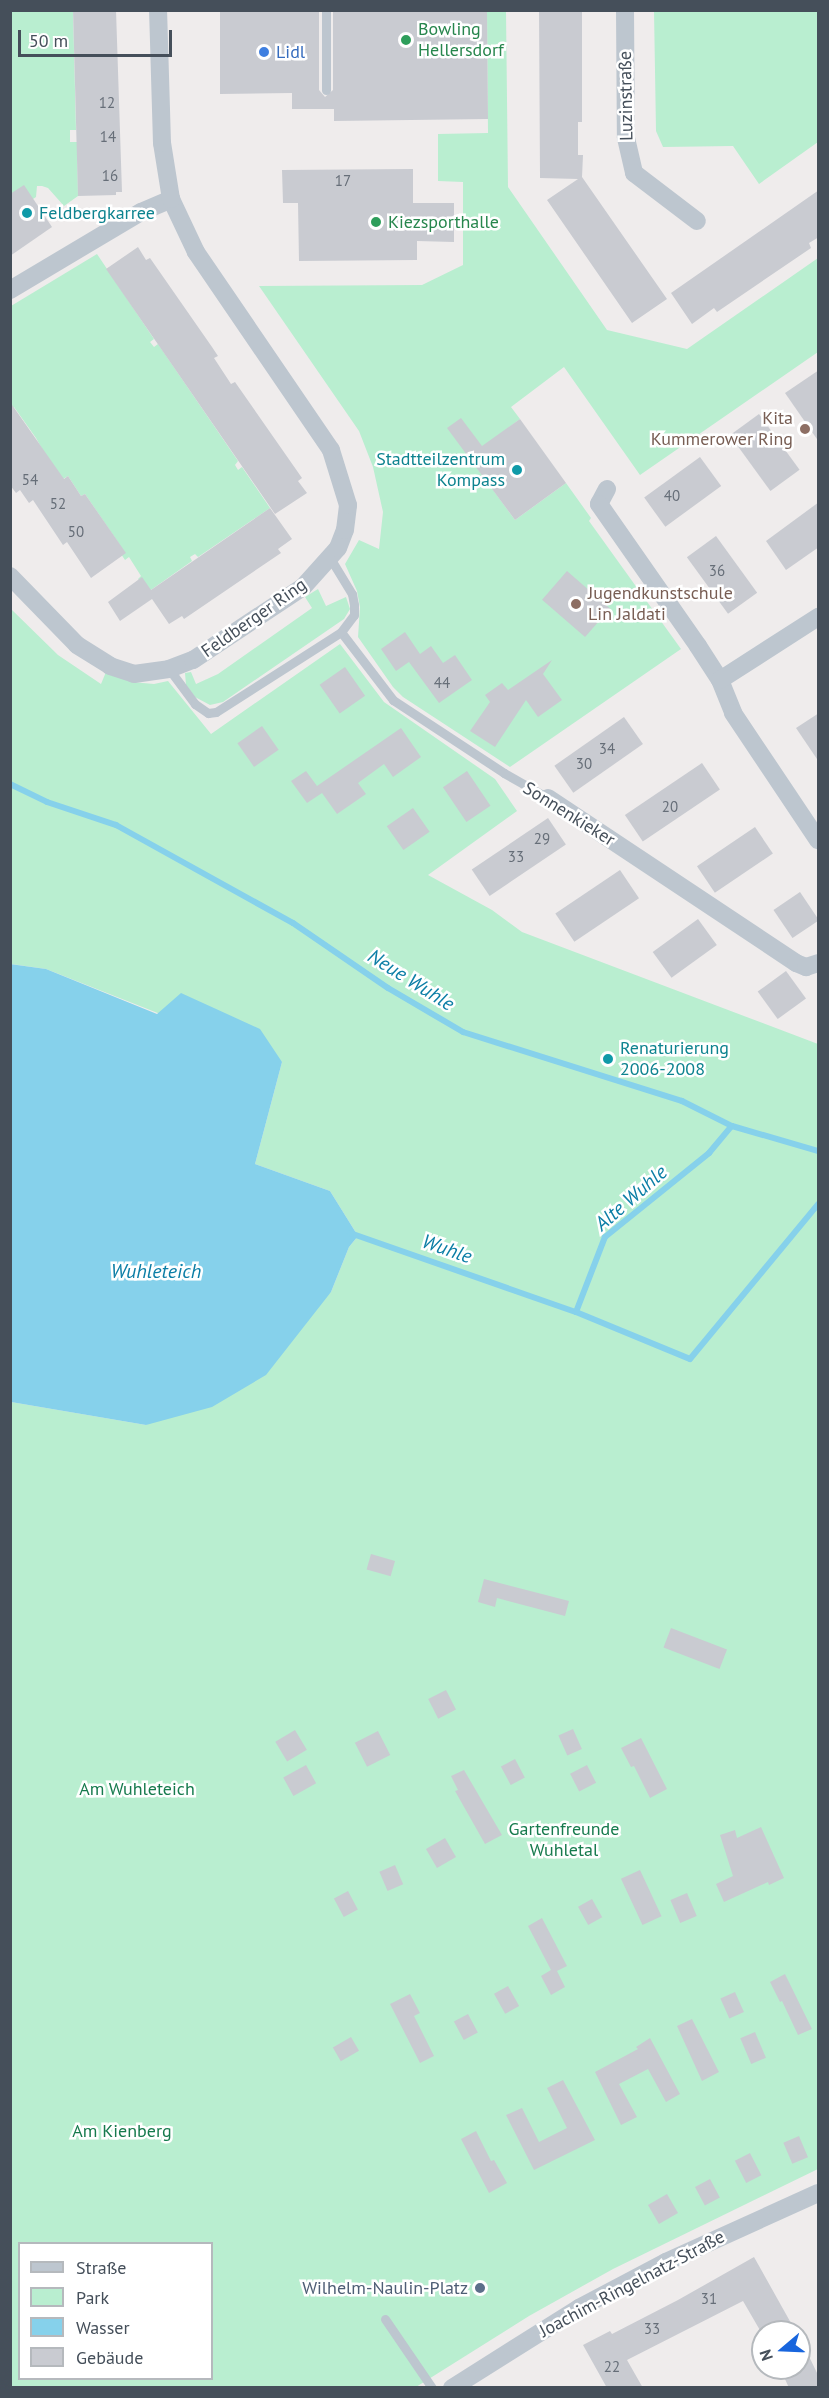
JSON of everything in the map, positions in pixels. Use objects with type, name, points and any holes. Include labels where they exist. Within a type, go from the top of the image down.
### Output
[{"type":"street","name":"Feldberger Ring","points":[[10,576],[77,645],[110,666],[134,674],[169,669],[193,660],[303,587],[338,548],[345,530],[348,505],[343,481],[331,450],[196,252],[171,199],[162,143],[158,10]]},
{"type":"street","name":"Luzinstraße","points":[[625,10],[626,138],[634,173],[697,221]]},
{"type":"street","points":[[10,290],[133,216],[171,199]]},
{"type":"street","points":[[607,489],[599,504],[720,680],[733,713],[819,840]]},
{"type":"street","points":[[720,680],[819,618]]},
{"type":"street","name":"Sonnenkieker","points":[[548,798],[796,963],[806,967],[819,963]]},
{"type":"street","name":"Joachim-Ringelnatz-Straße","points":[[452,2388],[556,2321],[656,2267],[819,2193]]},
{"type":"lane","points":[[326,10],[326,90]]},
{"type":"lane","points":[[169,669],[195,704],[208,713],[216,712],[341,632],[354,615],[354,605],[352,594],[330,558]]},
{"type":"lane","name":"Sonnenkieker","points":[[341,632],[393,699],[511,778],[548,798]]},
{"type":"lane","points":[[385,2319],[432,2388]]},
{"type":"green space","points":[[11,11],[73,11],[76,130],[70,130],[70,142],[77,142],[78,196],[64,206],[48,188],[42,186],[37,186],[36,197],[33,199],[11,194]]},
{"type":"green space","points":[[487,11],[506,11],[508,187],[607,330],[687,349],[818,258],[818,352],[640,475],[564,367],[511,407],[520,419],[469,457],[515,520],[566,483],[591,518],[589,521],[681,649],[510,767],[403,697],[393,687],[358,637],[360,607],[357,591],[345,564],[359,540],[379,549],[383,512],[373,467],[359,431],[259,286],[422,285],[463,265],[463,182],[438,181],[438,134],[488,133]]},
{"type":"green space","points":[[654,11],[818,11],[818,142],[759,184],[733,146],[663,147],[656,131]]},
{"type":"green space","points":[[97,254],[154,339],[150,342],[154,347],[158,344],[238,461],[235,465],[238,470],[242,467],[270,508],[198,557],[195,554],[190,557],[192,561],[148,592],[138,579],[141,576],[129,557],[125,560],[117,548],[120,545],[85,494],[81,496],[68,476],[60,481],[36,438],[14,407],[11,409],[11,306]]},
{"type":"green space","points":[[318,589],[326,606],[346,597],[350,609],[344,619],[223,702],[210,705],[195,697],[186,685],[185,673],[191,672],[196,684],[218,674],[312,608],[305,597]]},
{"type":"green space","points":[[10,608],[58,655],[101,684],[106,672],[132,682],[154,684],[168,681],[211,734],[340,644],[384,702],[495,779],[517,811],[428,875],[492,910],[522,932],[818,1044],[818,2169],[613,2269],[529,2316],[416,2387],[11,2387],[11,1402],[146,1425],[331,1292],[349,1247],[358,1236],[330,1191],[255,1164],[282,1062],[46,969],[11,964]]},
{"type":"water","name":"Wuhleteich","points":[[10,964],[46,969],[157,1014],[181,993],[260,1029],[282,1062],[255,1164],[330,1191],[358,1236],[349,1247],[331,1292],[266,1375],[212,1407],[146,1425],[11,1402]]},
{"type":"building","points":[[73,10],[116,10],[122,192],[116,192],[116,195],[78,196]]},
{"type":"building","points":[[220,10],[319,10],[319,90],[325,97],[333,90],[333,10],[487,10],[488,119],[334,121],[334,109],[292,109],[292,93],[220,94]]},
{"type":"building","points":[[539,10],[582,10],[582,122],[578,122],[578,155],[583,155],[582,177],[667,299],[632,323],[547,200],[578,179],[540,178]]},
{"type":"building","name":"Kiezsporthalle","points":[[413,169],[413,203],[454,203],[454,242],[417,241],[417,260],[299,261],[298,203],[283,203],[282,170]]},
{"type":"building","name":"Feldbergkarree","points":[[24,185],[52,227],[10,256],[10,194]]},
{"type":"building","points":[[819,190],[819,237],[809,243],[811,248],[717,312],[714,308],[692,324],[671,293]]},
{"type":"building","points":[[138,247],[146,260],[150,258],[212,347],[218,356],[214,358],[231,384],[235,382],[302,478],[298,481],[307,493],[275,514],[106,269]]},
{"type":"building","points":[[819,370],[819,442],[785,393]]},
{"type":"building","points":[[10,402],[64,479],[68,476],[81,496],[85,494],[126,553],[91,578],[67,542],[63,545],[33,500],[29,503],[20,490],[16,493],[10,485]]},
{"type":"building","points":[[759,414],[800,470],[770,491],[730,435]]},
{"type":"building","name":"Stadtteilzentrum Kompass","points":[[461,418],[482,446],[520,419],[566,483],[515,520],[447,428]]},
{"type":"building","points":[[700,457],[721,486],[665,527],[644,498]]},
{"type":"building","points":[[819,502],[819,547],[786,570],[766,541]]},
{"type":"building","points":[[270,508],[292,539],[278,549],[281,553],[184,619],[182,616],[169,624],[152,599],[120,621],[108,602],[142,577],[151,590]]},
{"type":"building","points":[[716,536],[757,593],[728,614],[687,557]]},
{"type":"building","name":"Jugendkunstschule Lin Jaldati","points":[[567,571],[610,608],[585,637],[542,600]]},
{"type":"building","points":[[405,632],[420,654],[431,646],[443,663],[455,655],[472,680],[439,703],[409,662],[419,655],[396,671],[381,649]]},
{"type":"building","points":[[552,660],[543,674],[562,700],[538,717],[526,700],[495,747],[470,731],[490,702],[485,695],[502,683],[508,690]]},
{"type":"building","points":[[345,667],[365,696],[340,713],[320,685]]},
{"type":"building","points":[[819,713],[819,762],[796,728]]},
{"type":"building","points":[[624,717],[643,744],[573,793],[554,766]]},
{"type":"building","points":[[262,726],[279,750],[254,767],[237,743]]},
{"type":"building","points":[[401,728],[421,757],[393,777],[384,764],[358,783],[366,794],[337,814],[322,793],[307,803],[291,781],[306,771],[317,786]]},
{"type":"building","points":[[702,763],[720,790],[643,842],[625,815]]},
{"type":"building","points":[[467,771],[490,806],[466,822],[443,787]]},
{"type":"building","points":[[413,808],[430,832],[403,850],[387,826]]},
{"type":"building","points":[[548,818],[566,845],[490,896],[472,869]]},
{"type":"building","points":[[755,827],[773,854],[715,893],[697,866]]},
{"type":"building","points":[[620,870],[639,898],[574,942],[555,914]]},
{"type":"building","points":[[800,892],[818,921],[792,938],[773,910]]},
{"type":"building","points":[[698,919],[717,945],[672,978],[653,952]]},
{"type":"building","points":[[786,971],[806,999],[778,1019],[758,992]]},
{"type":"building","points":[[371,1554],[395,1561],[391,1576],[367,1569]]},
{"type":"building","points":[[484,1579],[569,1601],[565,1616],[497,1598],[495,1607],[478,1602]]},
{"type":"building","points":[[671,1628],[727,1650],[719,1669],[663,1648]]},
{"type":"building","points":[[446,1690],[456,1710],[438,1719],[428,1699]]},
{"type":"building","points":[[573,1729],[582,1749],[567,1756],[558,1736]]},
{"type":"building","points":[[295,1730],[307,1750],[287,1762],[275,1742]]},
{"type":"building","points":[[378,1731],[390,1755],[367,1767],[355,1743]]},
{"type":"building","points":[[641,1738],[667,1789],[650,1798],[634,1766],[631,1767],[621,1748]]},
{"type":"building","points":[[515,1759],[525,1778],[511,1785],[501,1767]]},
{"type":"building","points":[[306,1765],[316,1783],[293,1796],[283,1778]]},
{"type":"building","points":[[587,1765],[596,1783],[579,1791],[570,1774]]},
{"type":"building","points":[[464,1770],[502,1835],[485,1844],[455,1791],[458,1790],[451,1776]]},
{"type":"building","points":[[761,1827],[784,1878],[769,1885],[768,1882],[724,1902],[716,1884],[733,1876],[720,1835],[735,1830],[737,1838]]},
{"type":"building","points":[[445,1838],[456,1857],[437,1868],[426,1849]]},
{"type":"building","points":[[395,1865],[403,1884],[388,1891],[379,1872]]},
{"type":"building","points":[[640,1870],[662,1916],[643,1925],[621,1879]]},
{"type":"building","points":[[348,1891],[358,1910],[344,1917],[334,1899]]},
{"type":"building","points":[[687,1893],[697,1916],[680,1923],[670,1900]]},
{"type":"building","points":[[592,1899],[602,1917],[588,1925],[578,1907]]},
{"type":"building","points":[[542,1918],[567,1966],[557,1971],[565,1987],[551,1995],[541,1976],[551,1970],[528,1926]]},
{"type":"building","points":[[785,1974],[812,2029],[798,2035],[770,1982]]},
{"type":"building","points":[[508,1986],[519,2006],[505,2014],[494,1994]]},
{"type":"building","points":[[735,1992],[744,2012],[729,2019],[720,1999]]},
{"type":"building","points":[[410,1994],[420,2013],[414,2016],[434,2056],[420,2063],[390,2004]]},
{"type":"building","points":[[468,2014],[478,2033],[464,2040],[454,2022]]},
{"type":"building","points":[[692,2019],[719,2072],[702,2081],[677,2026]]},
{"type":"building","points":[[755,2032],[766,2058],[751,2064],[740,2038]]},
{"type":"building","points":[[351,2037],[359,2051],[341,2061],[333,2048]]},
{"type":"building","points":[[650,2038],[680,2094],[666,2102],[648,2069],[619,2084],[637,2117],[621,2125],[595,2072],[638,2049],[636,2047]]},
{"type":"building","points":[[563,2080],[595,2140],[534,2170],[506,2115],[522,2108],[539,2142],[567,2128],[547,2088]]},
{"type":"building","points":[[476,2131],[491,2161],[494,2160],[507,2183],[489,2193],[461,2139]]},
{"type":"building","points":[[799,2136],[808,2157],[792,2164],[783,2143]]},
{"type":"building","points":[[750,2153],[761,2175],[746,2183],[735,2161]]},
{"type":"building","points":[[710,2179],[720,2198],[705,2206],[695,2187]]},
{"type":"building","points":[[667,2194],[678,2213],[659,2224],[648,2205]]},
{"type":"building","points":[[754,2257],[789,2320],[754,2320],[743,2301],[627,2360],[643,2388],[607,2388],[583,2345],[610,2331],[612,2334]]},
{"type":"building","points":[[811,2361],[819,2377],[819,2388],[789,2388],[785,2380],[811,2380]]},
{"type":"waterway","name":"Neue Wuhle","points":[[10,784],[47,802],[116,825],[293,923],[388,988],[463,1032],[682,1101],[732,1126],[818,1151]]},
{"type":"waterway","name":"Alte Wuhle","points":[[576,1312],[605,1237],[709,1153],[732,1126]]},
{"type":"waterway","name":"Wuhle","points":[[350,1233],[576,1312],[690,1359],[818,1204]]},
{"type":"place","name":"Bowling Hellersdorf","points":[[406,40]]},
{"type":"place","name":"Lidl","points":[[264,52]]},
{"type":"place","name":"Feldbergkarree","points":[[27,213]]},
{"type":"place","name":"Kiezsporthalle","points":[[376,222]]},
{"type":"place","name":"Kita Kummerower Ring","points":[[805,429]]},
{"type":"place","name":"Stadtteilzentrum Kompass","points":[[517,470]]},
{"type":"place","name":"Jugendkunstschule Lin Jaldati","points":[[576,604]]},
{"type":"place","name":"Renaturierung 2006-2008","points":[[608,1059]]},
{"type":"place","name":"Wilhelm-Naulin-Platz","points":[[480,2288]]},
{"type":"park label","name":"Am Wuhleteich","points":[[137,1789]]},
{"type":"park label","name":"Gartenfreunde Wuhletal","points":[[564,1840]]},
{"type":"park label","name":"Am Kienberg","points":[[122,2131]]}]
